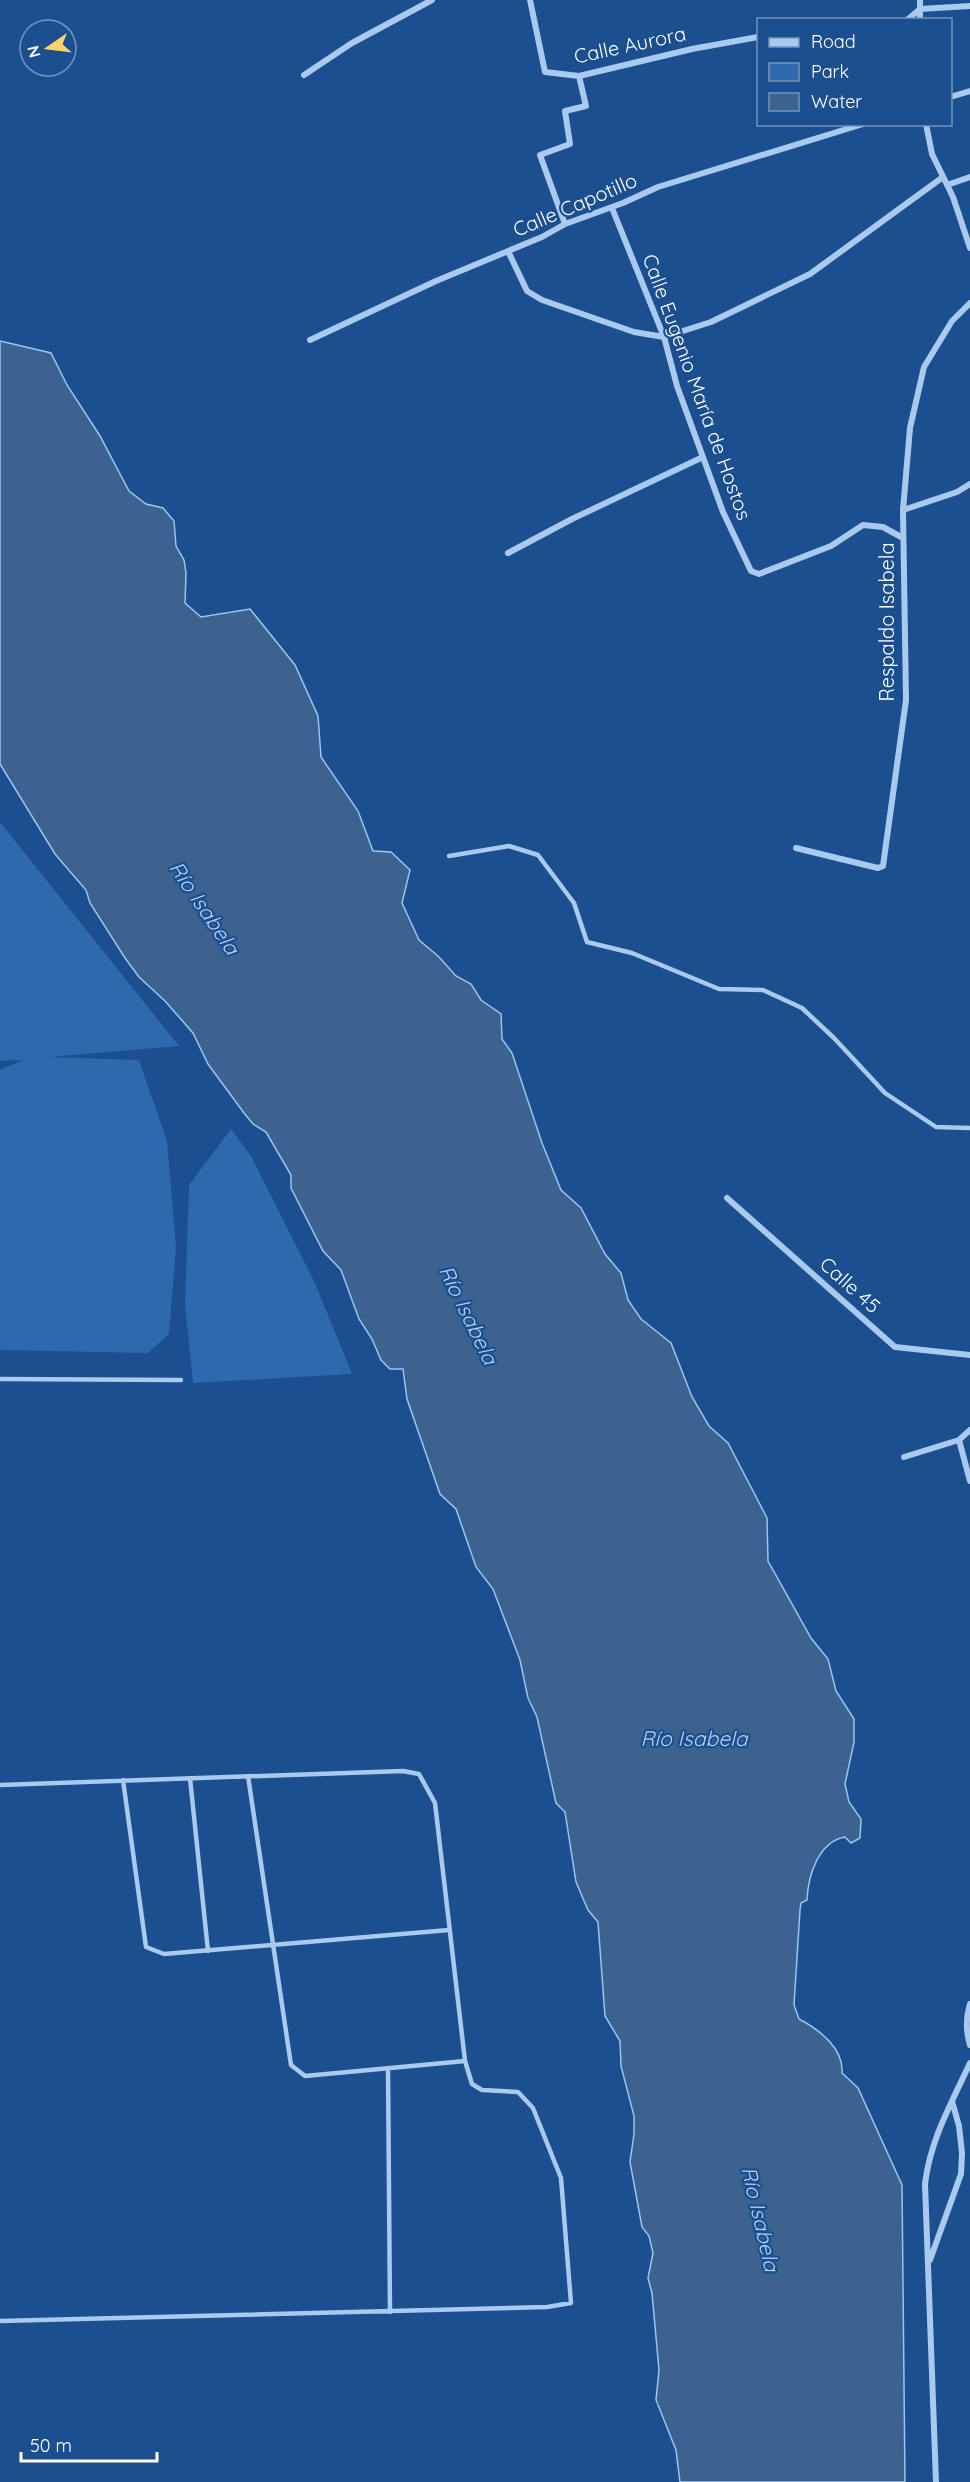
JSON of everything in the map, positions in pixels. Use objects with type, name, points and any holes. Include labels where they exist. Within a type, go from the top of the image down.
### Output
[{"type":"street","points":[[304,75],[352,43],[432,0]]},
{"type":"street","name":"Calle Aurora","points":[[530,0],[545,72],[579,76],[692,49],[757,37]]},
{"type":"street","points":[[920,0],[920,18]]},
{"type":"street","points":[[909,18],[920,9],[970,6]]},
{"type":"street","points":[[565,224],[540,155],[570,144],[565,111],[586,106],[579,76]]},
{"type":"street","points":[[952,97],[970,91]]},
{"type":"street","name":"Calle Capotillo","points":[[310,340],[436,281],[542,237],[565,224],[612,208],[658,188],[857,126]]},
{"type":"street","points":[[926,126],[932,154],[947,185],[970,248]]},
{"type":"street","points":[[508,251],[526,291],[542,300],[633,332],[664,337],[711,322],[810,274],[943,177]]},
{"type":"street","points":[[947,185],[970,177]]},
{"type":"street","name":"Calle Eugenio María de Hostos","points":[[612,208],[664,337],[677,387],[723,512],[751,571],[755,574],[831,546],[863,525],[884,527],[903,538]]},
{"type":"street","name":"Respaldo Isabela","points":[[796,848],[878,868],[883,866],[906,700],[903,510],[910,428],[924,367],[952,321],[970,303]]},
{"type":"street","points":[[508,553],[572,519],[703,457]]},
{"type":"street","points":[[903,510],[957,492],[970,484]]},
{"type":"street","name":"Calle 45","points":[[727,1198],[895,1347],[970,1355]]},
{"type":"street","points":[[904,1457],[958,1440],[970,1430]]},
{"type":"street","points":[[958,1440],[970,1481]]},
{"type":"street","points":[[970,2004],[967,2013],[967,2036],[970,2045]]},
{"type":"street","points":[[936,2482],[925,2184],[928,2161],[940,2127],[970,2063]]},
{"type":"street","points":[[928,2266],[961,2174],[962,2153],[959,2126],[952,2101]]},
{"type":"lane","points":[[449,856],[509,846],[538,855],[574,903],[587,942],[632,953],[719,989],[763,990],[802,1008],[834,1038],[885,1093],[936,1127],[970,1128]]},
{"type":"lane","points":[[0,1379],[181,1380]]},
{"type":"lane","points":[[0,1785],[403,1770],[419,1774],[435,1803],[465,2061],[472,2084],[482,2090],[518,2092],[533,2108],[561,2178],[571,2303],[547,2307],[390,2312],[0,2321]]},
{"type":"lane","points":[[248,1776],[291,2065],[305,2076],[465,2061]]},
{"type":"lane","points":[[190,1778],[208,1951]]},
{"type":"lane","points":[[123,1780],[146,1947],[164,1954],[273,1943],[449,1930]]},
{"type":"lane","points":[[388,2068],[390,2312]]},
{"type":"green space","points":[[0,822],[179,1046],[49,1057],[139,1060],[167,1141],[176,1247],[169,1334],[148,1353],[0,1350],[0,1070],[23,1060],[0,1061]]},
{"type":"green space","points":[[231,1129],[251,1156],[315,1283],[352,1374],[193,1383],[185,1305],[189,1185]]},
{"type":"water","name":"Río Isabela","points":[[0,341],[51,353],[67,385],[100,436],[129,491],[146,504],[163,508],[174,521],[176,546],[184,560],[186,573],[185,603],[201,617],[250,609],[295,665],[318,716],[321,757],[358,811],[373,851],[391,852],[410,870],[402,903],[419,940],[456,976],[471,984],[481,1000],[501,1014],[502,1039],[512,1053],[542,1143],[561,1190],[581,1208],[605,1254],[621,1273],[628,1300],[641,1319],[671,1343],[692,1397],[709,1426],[728,1443],[767,1518],[768,1561],[811,1638],[828,1659],[836,1691],[854,1719],[854,1742],[845,1784],[849,1802],[861,1819],[860,1838],[851,1843],[845,1837],[836,1840],[821,1853],[812,1871],[807,1900],[801,1903],[800,1910],[794,2005],[799,2019],[815,2029],[835,2048],[842,2064],[842,2073],[858,2088],[902,2185],[905,2482],[680,2482],[676,2450],[656,2400],[659,2370],[652,2293],[648,2278],[653,2253],[649,2236],[642,2227],[630,2162],[634,2116],[621,2066],[620,2041],[605,2016],[598,1922],[588,1910],[576,1882],[565,1812],[556,1803],[537,1717],[528,1698],[520,1660],[493,1589],[476,1567],[456,1509],[440,1494],[407,1399],[403,1369],[390,1369],[381,1360],[372,1339],[359,1319],[341,1270],[323,1251],[291,1188],[291,1175],[266,1132],[253,1124],[244,1113],[208,1064],[193,1033],[165,1001],[139,977],[125,958],[90,903],[86,890],[55,854],[0,764]]}]
